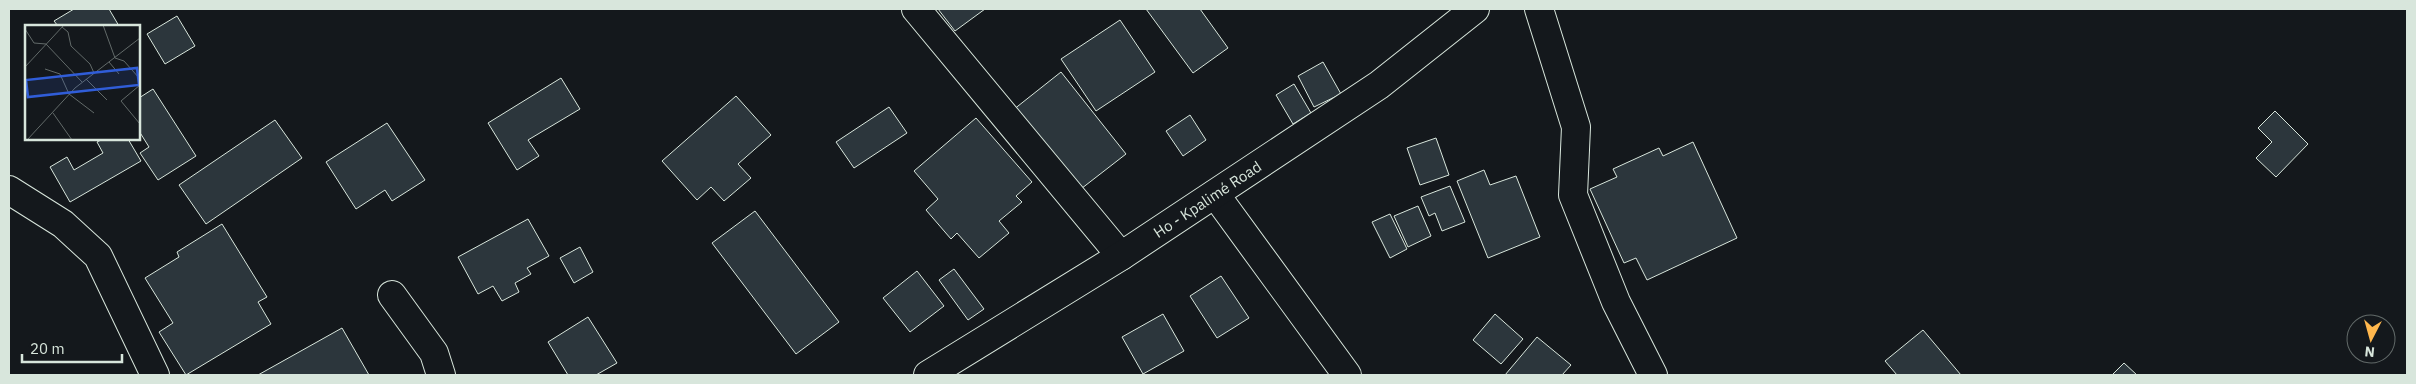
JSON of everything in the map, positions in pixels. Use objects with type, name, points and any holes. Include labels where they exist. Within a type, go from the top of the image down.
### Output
[{"type":"street","points":[[916,9],[1121,256]]},
{"type":"street","name":"Ho - Kpalimé Road","points":[[938,372],[1121,256],[1379,85],[1475,9]]},
{"type":"street","points":[[1538,9],[1576,127],[1573,195],[1616,302],[1653,375]]},
{"type":"street","points":[[9,190],[63,224],[98,256],[155,375]]},
{"type":"street","points":[[1215,194],[1347,375]]},
{"type":"street","points":[[392,295],[434,353],[441,375]]},
{"type":"building","points":[[74,9],[109,9],[118,25],[57,25],[54,21]]},
{"type":"building","points":[[938,9],[985,9],[955,31]]},
{"type":"building","points":[[1146,9],[1200,9],[1228,48],[1193,73]]},
{"type":"building","points":[[177,16],[195,46],[165,64],[147,34]]},
{"type":"building","points":[[1120,20],[1155,72],[1096,111],[1061,59]]},
{"type":"building","points":[[1323,62],[1341,94],[1314,107],[1298,76]]},
{"type":"building","points":[[1061,72],[1126,154],[1077,192],[1013,110]]},
{"type":"building","points":[[561,78],[580,109],[528,140],[539,156],[517,170],[488,123]]},
{"type":"building","points":[[1294,84],[1311,113],[1293,124],[1276,95]]},
{"type":"building","points":[[153,89],[196,156],[158,180],[140,153],[149,147],[140,133],[140,97]]},
{"type":"building","points":[[736,96],[771,135],[738,164],[751,178],[724,201],[711,187],[697,200],[662,161]]},
{"type":"building","points":[[889,107],[907,133],[854,168],[836,142]]},
{"type":"building","points":[[2275,111],[2308,144],[2276,177],[2256,158],[2272,142],[2258,128]]},
{"type":"building","points":[[1190,115],[1206,140],[1183,156],[1166,131]]},
{"type":"building","points":[[976,118],[1032,182],[1016,196],[1022,202],[999,221],[1009,233],[979,258],[957,233],[951,239],[926,210],[938,199],[914,171]]},
{"type":"building","points":[[275,120],[302,158],[206,224],[179,185]]},
{"type":"building","points":[[387,123],[425,180],[392,201],[385,190],[356,209],[326,162]]},
{"type":"building","points":[[1436,138],[1449,175],[1420,185],[1407,148]]},
{"type":"building","points":[[101,140],[129,140],[141,161],[70,202],[50,167],[67,157],[74,170],[103,153],[97,142]]},
{"type":"building","points":[[1693,142],[1737,238],[1647,280],[1636,258],[1624,263],[1590,189],[1617,177],[1613,169],[1659,148],[1663,156]]},
{"type":"building","points":[[1484,170],[1490,185],[1516,176],[1540,237],[1488,258],[1457,181]]},
{"type":"building","points":[[1450,186],[1465,222],[1442,231],[1435,213],[1429,216],[1421,197]]},
{"type":"building","points":[[1418,206],[1431,236],[1408,247],[1394,216]]},
{"type":"building","points":[[755,211],[839,322],[796,354],[712,243]]},
{"type":"building","points":[[1390,214],[1407,249],[1390,258],[1372,222]]},
{"type":"building","points":[[528,219],[549,256],[527,268],[531,274],[515,283],[519,292],[502,301],[493,286],[478,294],[458,257]]},
{"type":"building","points":[[222,224],[267,297],[258,302],[271,324],[186,375],[159,332],[173,323],[145,278],[179,257],[177,252]]},
{"type":"building","points":[[580,247],[593,272],[574,283],[560,258]]},
{"type":"building","points":[[954,269],[984,309],[968,320],[939,280]]},
{"type":"building","points":[[917,271],[944,306],[910,332],[883,298]]},
{"type":"building","points":[[1221,276],[1249,318],[1217,338],[1190,296]]},
{"type":"building","points":[[1163,314],[1184,351],[1143,374],[1122,337]]},
{"type":"building","points":[[1495,314],[1523,339],[1501,364],[1473,340]]},
{"type":"building","points":[[588,317],[617,363],[596,375],[568,375],[548,342]]},
{"type":"building","points":[[342,328],[369,375],[258,375]]},
{"type":"building","points":[[1923,330],[1961,375],[1897,375],[1885,361]]},
{"type":"building","points":[[1537,337],[1571,365],[1562,375],[1505,375]]},
{"type":"building","points":[[2124,363],[2137,375],[2112,375]]}]
